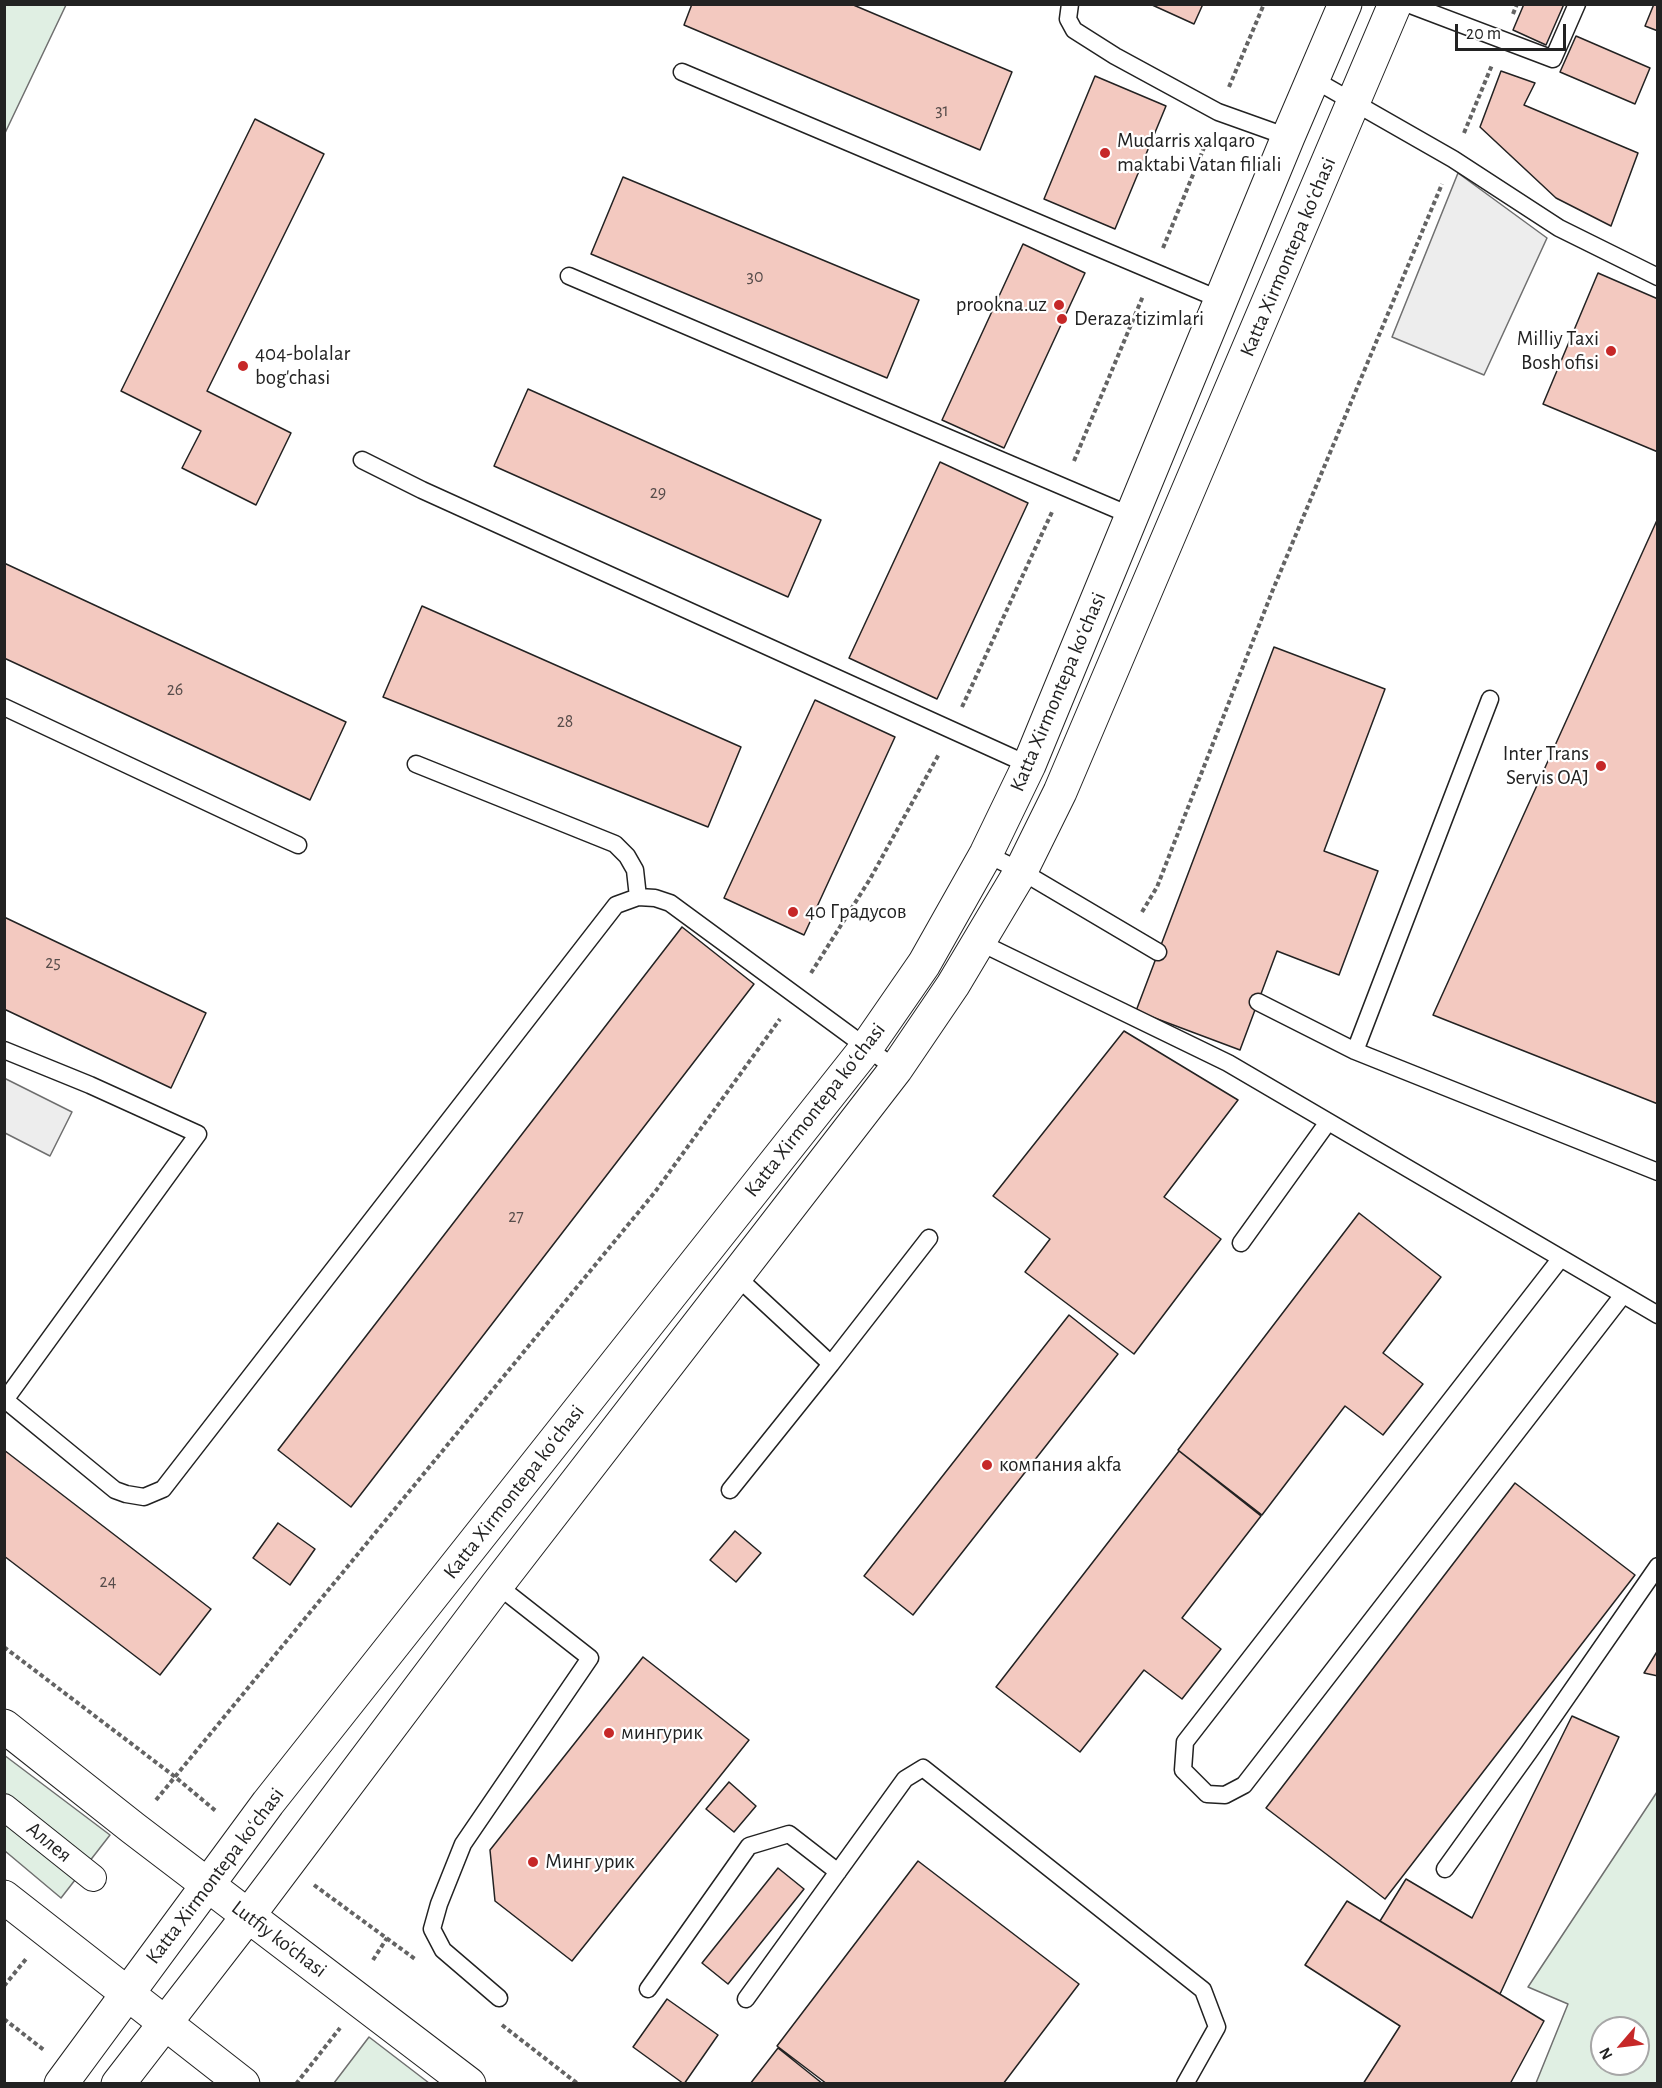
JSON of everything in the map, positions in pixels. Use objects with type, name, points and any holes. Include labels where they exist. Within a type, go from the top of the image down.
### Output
[{"type":"main road","name":"Katta Xirmontepa koʻchasi","points":[[61,2084],[268,1803],[866,1047],[924,964],[986,854],[1029,765],[1345,4]]},
{"type":"main road","name":"Katta Xirmontepa koʻchasi","points":[[118,2084],[498,1585],[896,1069],[980,942],[1021,871],[1060,792],[1395,4]]},
{"type":"main road","name":"Lutfiy ko'chasi","points":[[4,1726],[469,2084]]},
{"type":"main road","points":[[4,1897],[243,2084]]},
{"type":"street","name":"Аллея","points":[[4,1807],[93,1878]]},
{"type":"lane","points":[[1070,4],[1068,19],[1074,30],[1115,56],[1218,112],[1288,137]]},
{"type":"lane","points":[[1408,4],[1553,59],[1576,4]]},
{"type":"lane","points":[[682,72],[1221,300]]},
{"type":"lane","points":[[1313,79],[1453,159],[1559,228],[1658,277]]},
{"type":"lane","points":[[569,276],[1132,516]]},
{"type":"lane","points":[[362,460],[422,490],[1029,765]]},
{"type":"lane","points":[[1355,1051],[1490,699]]},
{"type":"lane","points":[[4,708],[298,845]]},
{"type":"lane","points":[[416,764],[615,844],[627,856],[635,870],[638,897]]},
{"type":"lane","points":[[986,854],[1021,871],[1158,952]]},
{"type":"lane","points":[[4,1050],[90,1085],[198,1134],[5,1400],[115,1490],[144,1497],[163,1489],[616,905],[638,897],[656,898],[670,903],[896,1069]]},
{"type":"lane","points":[[980,942],[1228,1063],[1658,1315]]},
{"type":"lane","points":[[1258,1002],[1355,1051],[1658,1172]]},
{"type":"lane","points":[[1241,1243],[1328,1122]]},
{"type":"lane","points":[[730,1490],[929,1238]]},
{"type":"lane","points":[[1561,1258],[1185,1742],[1183,1770],[1207,1794],[1225,1795],[1244,1785],[1623,1295]]},
{"type":"lane","points":[[736,1276],[831,1364]]},
{"type":"lane","points":[[1445,1869],[1658,1566]]},
{"type":"lane","points":[[498,1585],[590,1658],[463,1844],[439,1904],[432,1929],[443,1950],[499,1998]]},
{"type":"lane","points":[[746,1999],[905,1779],[923,1768],[1203,1990],[1217,2027],[1185,2084]]},
{"type":"lane","points":[[648,1989],[749,1846],[789,1834],[838,1872]]},
{"type":"path","points":[[155,1801],[655,1192],[796,997],[870,879],[952,729],[1062,488],[1263,4]]},
{"type":"path","points":[[1512,15],[1517,4]]},
{"type":"path","points":[[1127,935],[1157,887],[1272,592],[1494,59]]},
{"type":"path","points":[[4,1647],[218,1812]]},
{"type":"path","points":[[373,1960],[387,1938]]},
{"type":"path","points":[[4,1986],[29,1956]]},
{"type":"path","points":[[4,2019],[48,2053]]},
{"type":"path","points":[[296,2084],[340,2028]]},
{"type":"green space","points":[[4,5],[66,5],[5,133]]},
{"type":"green space","points":[[4,1755],[110,1835],[61,1898],[5,1851]]},
{"type":"green space","points":[[1657,1792],[1657,2083],[1536,2083],[1568,2004],[1528,1987]]},
{"type":"green space","points":[[369,2037],[429,2083],[334,2083]]},
{"type":"shaded area","points":[[1458,173],[1547,238],[1484,375],[1392,337]]},
{"type":"shaded area","points":[[4,1078],[72,1112],[50,1156],[5,1133]]},
{"type":"building","points":[[692,4],[851,4],[1012,72],[980,150],[684,25]]},
{"type":"building","points":[[1150,4],[1203,4],[1194,24]]},
{"type":"building","points":[[1524,4],[1564,4],[1546,45],[1513,30]]},
{"type":"building","points":[[1654,4],[1658,4],[1658,31],[1645,26]]},
{"type":"building","points":[[1576,36],[1650,68],[1635,104],[1560,72]]},
{"type":"building","points":[[1501,71],[1535,83],[1524,105],[1638,153],[1611,226],[1556,198],[1480,127]]},
{"type":"building","name":"Mudarris xalqaro maktabi Vatan filiali","points":[[1095,76],[1166,106],[1115,229],[1044,199]]},
{"type":"building","points":[[255,119],[324,154],[207,391],[291,433],[256,505],[182,468],[201,431],[121,391]]},
{"type":"building","points":[[623,177],[919,300],[887,378],[591,254]]},
{"type":"building","points":[[1023,244],[1085,273],[1004,448],[942,420]]},
{"type":"building","name":"Milliy Taxi Bosh ofisi","points":[[1598,273],[1658,299],[1658,452],[1543,404]]},
{"type":"building","points":[[528,389],[821,520],[788,597],[494,466]]},
{"type":"building","points":[[940,462],[1028,503],[937,699],[849,658]]},
{"type":"building","name":"Inter Trans Servis OAJ","points":[[1658,518],[1658,1104],[1433,1015]]},
{"type":"building","points":[[4,563],[346,722],[310,800],[4,658]]},
{"type":"building","points":[[422,606],[741,747],[708,827],[383,697]]},
{"type":"building","points":[[1274,647],[1385,689],[1324,851],[1378,871],[1339,975],[1277,951],[1240,1050],[1136,1011]]},
{"type":"building","points":[[815,700],[895,737],[804,935],[724,898]]},
{"type":"building","points":[[4,917],[206,1013],[171,1088],[4,1009]]},
{"type":"building","points":[[682,927],[754,984],[351,1507],[278,1450]]},
{"type":"building","points":[[1124,1031],[1238,1100],[1164,1197],[1221,1239],[1134,1354],[1025,1272],[1050,1239],[993,1196]]},
{"type":"building","points":[[1359,1213],[1441,1277],[1383,1353],[1423,1384],[1383,1435],[1345,1406],[1262,1515],[1178,1450]]},
{"type":"building","points":[[1069,1315],[1118,1354],[913,1615],[864,1576]]},
{"type":"building","points":[[4,1450],[211,1609],[160,1675],[4,1556]]},
{"type":"building","points":[[1179,1451],[1261,1516],[1182,1618],[1221,1649],[1182,1699],[1144,1670],[1080,1752],[996,1687]]},
{"type":"building","points":[[1515,1483],[1635,1575],[1385,1899],[1266,1808]]},
{"type":"building","points":[[278,1523],[315,1549],[290,1585],[253,1558]]},
{"type":"building","points":[[735,1531],[761,1553],[736,1582],[710,1560]]},
{"type":"building","points":[[1658,1650],[1658,1676],[1644,1673]]},
{"type":"building","points":[[643,1657],[749,1740],[572,1961],[495,1901],[490,1850]]},
{"type":"building","points":[[1572,1716],[1619,1737],[1500,1994],[1380,1921],[1406,1879],[1472,1918]]},
{"type":"building","points":[[729,1782],[756,1806],[734,1832],[706,1809]]},
{"type":"building","points":[[918,1861],[1079,1984],[1003,2084],[827,2084],[777,2046]]},
{"type":"building","points":[[778,1868],[804,1889],[728,1984],[702,1963]]},
{"type":"building","points":[[1347,1901],[1544,2021],[1510,2084],[1363,2084],[1400,2026],[1305,1965]]},
{"type":"building","points":[[667,1999],[718,2035],[684,2084],[633,2047]]},
{"type":"building","points":[[778,2048],[823,2084],[750,2084]]},
{"type":"place","name":"Mudarris xalqaro maktabi Vatan filiali","points":[[1105,153]]},
{"type":"place","name":"prookna.uz","points":[[1059,305]]},
{"type":"place","name":"Deraza tizimlari","points":[[1062,319]]},
{"type":"place","name":"Milliy Taxi Bosh ofisi","points":[[1611,351]]},
{"type":"place","name":"404-bolalar bog'chasi","points":[[243,366]]},
{"type":"place","name":"Inter Trans Servis OAJ","points":[[1601,766]]},
{"type":"place","name":"40 Градусов","points":[[793,912]]},
{"type":"place","name":"компания akfa","points":[[987,1465]]},
{"type":"place","name":"мингурик","points":[[609,1733]]},
{"type":"place","name":"Минг урик","points":[[533,1862]]}]
